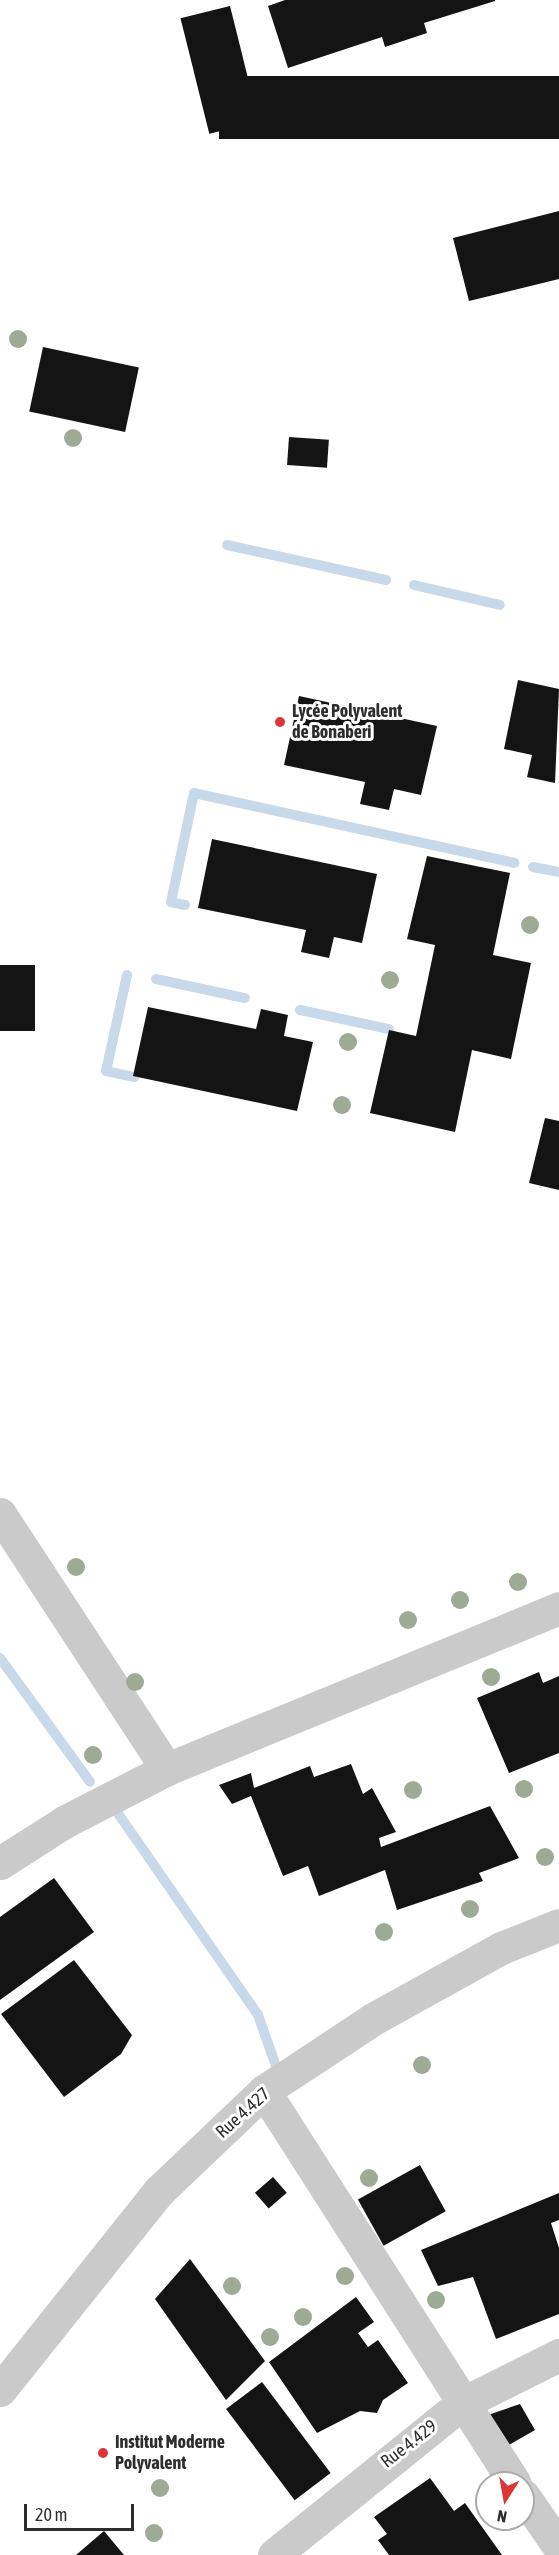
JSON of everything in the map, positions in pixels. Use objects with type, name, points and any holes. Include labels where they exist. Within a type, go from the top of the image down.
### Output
[{"type":"street","points":[[0,1514],[166,1769]]},
{"type":"street","points":[[0,1863],[64,1822],[166,1769],[559,1608]]},
{"type":"street","name":"Rue 4.427","points":[[0,2390],[159,2191],[264,2091],[373,2019],[501,1948],[559,1925]]},
{"type":"street","points":[[264,2091],[461,2404],[507,2471]]},
{"type":"street","name":"Rue 4.429","points":[[274,2555],[461,2404],[559,2355]]},
{"type":"street","points":[[535,2512],[559,2547]]},
{"type":"building","points":[[285,0],[495,1],[424,23],[427,33],[385,47],[382,37],[288,68],[268,6]]},
{"type":"building","points":[[230,6],[259,121],[209,134],[181,18]]},
{"type":"building","points":[[219,76],[559,76],[559,139],[219,139]]},
{"type":"building","points":[[559,211],[559,279],[469,301],[453,238]]},
{"type":"building","points":[[43,347],[139,367],[125,432],[29,412]]},
{"type":"building","points":[[289,437],[329,440],[327,468],[287,465]]},
{"type":"building","points":[[518,680],[559,689],[555,783],[527,777],[532,755],[504,749]]},
{"type":"building","points":[[299,696],[437,726],[421,795],[394,789],[389,810],[360,804],[365,782],[284,765]]},
{"type":"building","points":[[212,839],[377,874],[362,943],[334,937],[329,958],[301,952],[306,930],[198,908]]},
{"type":"building","points":[[427,856],[510,873],[493,955],[531,963],[511,1059],[472,1050],[455,1132],[370,1113],[389,1030],[416,1036],[435,945],[407,939]]},
{"type":"building","points":[[0,965],[35,965],[35,1031],[0,1031]]},
{"type":"building","points":[[148,1007],[256,1029],[261,1009],[288,1015],[284,1036],[313,1042],[297,1111],[133,1076]]},
{"type":"building","points":[[545,1118],[559,1121],[559,1190],[529,1183]]},
{"type":"building","points":[[539,1672],[543,1683],[559,1676],[559,1753],[509,1773],[477,1698]]},
{"type":"building","points":[[351,1764],[363,1794],[372,1788],[396,1832],[379,1838],[381,1847],[490,1806],[519,1858],[479,1873],[483,1881],[397,1910],[385,1870],[319,1896],[308,1866],[283,1876],[251,1796],[232,1804],[219,1785],[251,1773],[254,1788],[310,1766],[314,1777]]},
{"type":"building","points":[[54,1878],[94,1932],[0,2000],[0,1917]]},
{"type":"building","points":[[74,1960],[132,2035],[121,2054],[64,2097],[1,2014]]},
{"type":"building","points":[[420,2165],[446,2211],[384,2246],[358,2199]]},
{"type":"building","points":[[273,2177],[287,2193],[269,2209],[255,2193]]},
{"type":"building","points":[[559,2193],[559,2220],[551,2223],[559,2248],[559,2314],[496,2339],[473,2277],[438,2286],[421,2250]]},
{"type":"building","points":[[190,2259],[265,2361],[226,2400],[155,2299]]},
{"type":"building","points":[[356,2297],[374,2322],[358,2333],[368,2347],[378,2340],[408,2383],[383,2400],[377,2413],[360,2411],[317,2433],[269,2362]]},
{"type":"building","points":[[262,2382],[331,2473],[295,2500],[226,2409]]},
{"type":"building","points":[[520,2404],[535,2430],[507,2446],[485,2416]]},
{"type":"building","points":[[430,2478],[454,2511],[465,2503],[475,2517],[475,2531],[485,2531],[502,2555],[389,2555],[378,2540],[387,2534],[374,2517]]},
{"type":"building","points":[[104,2531],[124,2555],[76,2555]]},
{"type":"waterway","points":[[227,545],[386,580]]},
{"type":"waterway","points":[[414,585],[500,605]]},
{"type":"waterway","points":[[185,905],[171,902],[194,793],[514,863]]},
{"type":"waterway","points":[[533,867],[559,872]]},
{"type":"waterway","points":[[127,975],[106,1071],[134,1077]]},
{"type":"waterway","points":[[156,979],[245,998]]},
{"type":"waterway","points":[[300,1010],[389,1029]]},
{"type":"waterway","points":[[0,1658],[90,1782]]},
{"type":"waterway","points":[[117,1812],[258,2015],[277,2069]]},
{"type":"place","name":"Lycée Polyvalent de Bonaberi","points":[[280,722]]},
{"type":"place","name":"Institut Moderne Polyvalent","points":[[103,2453]]}]
